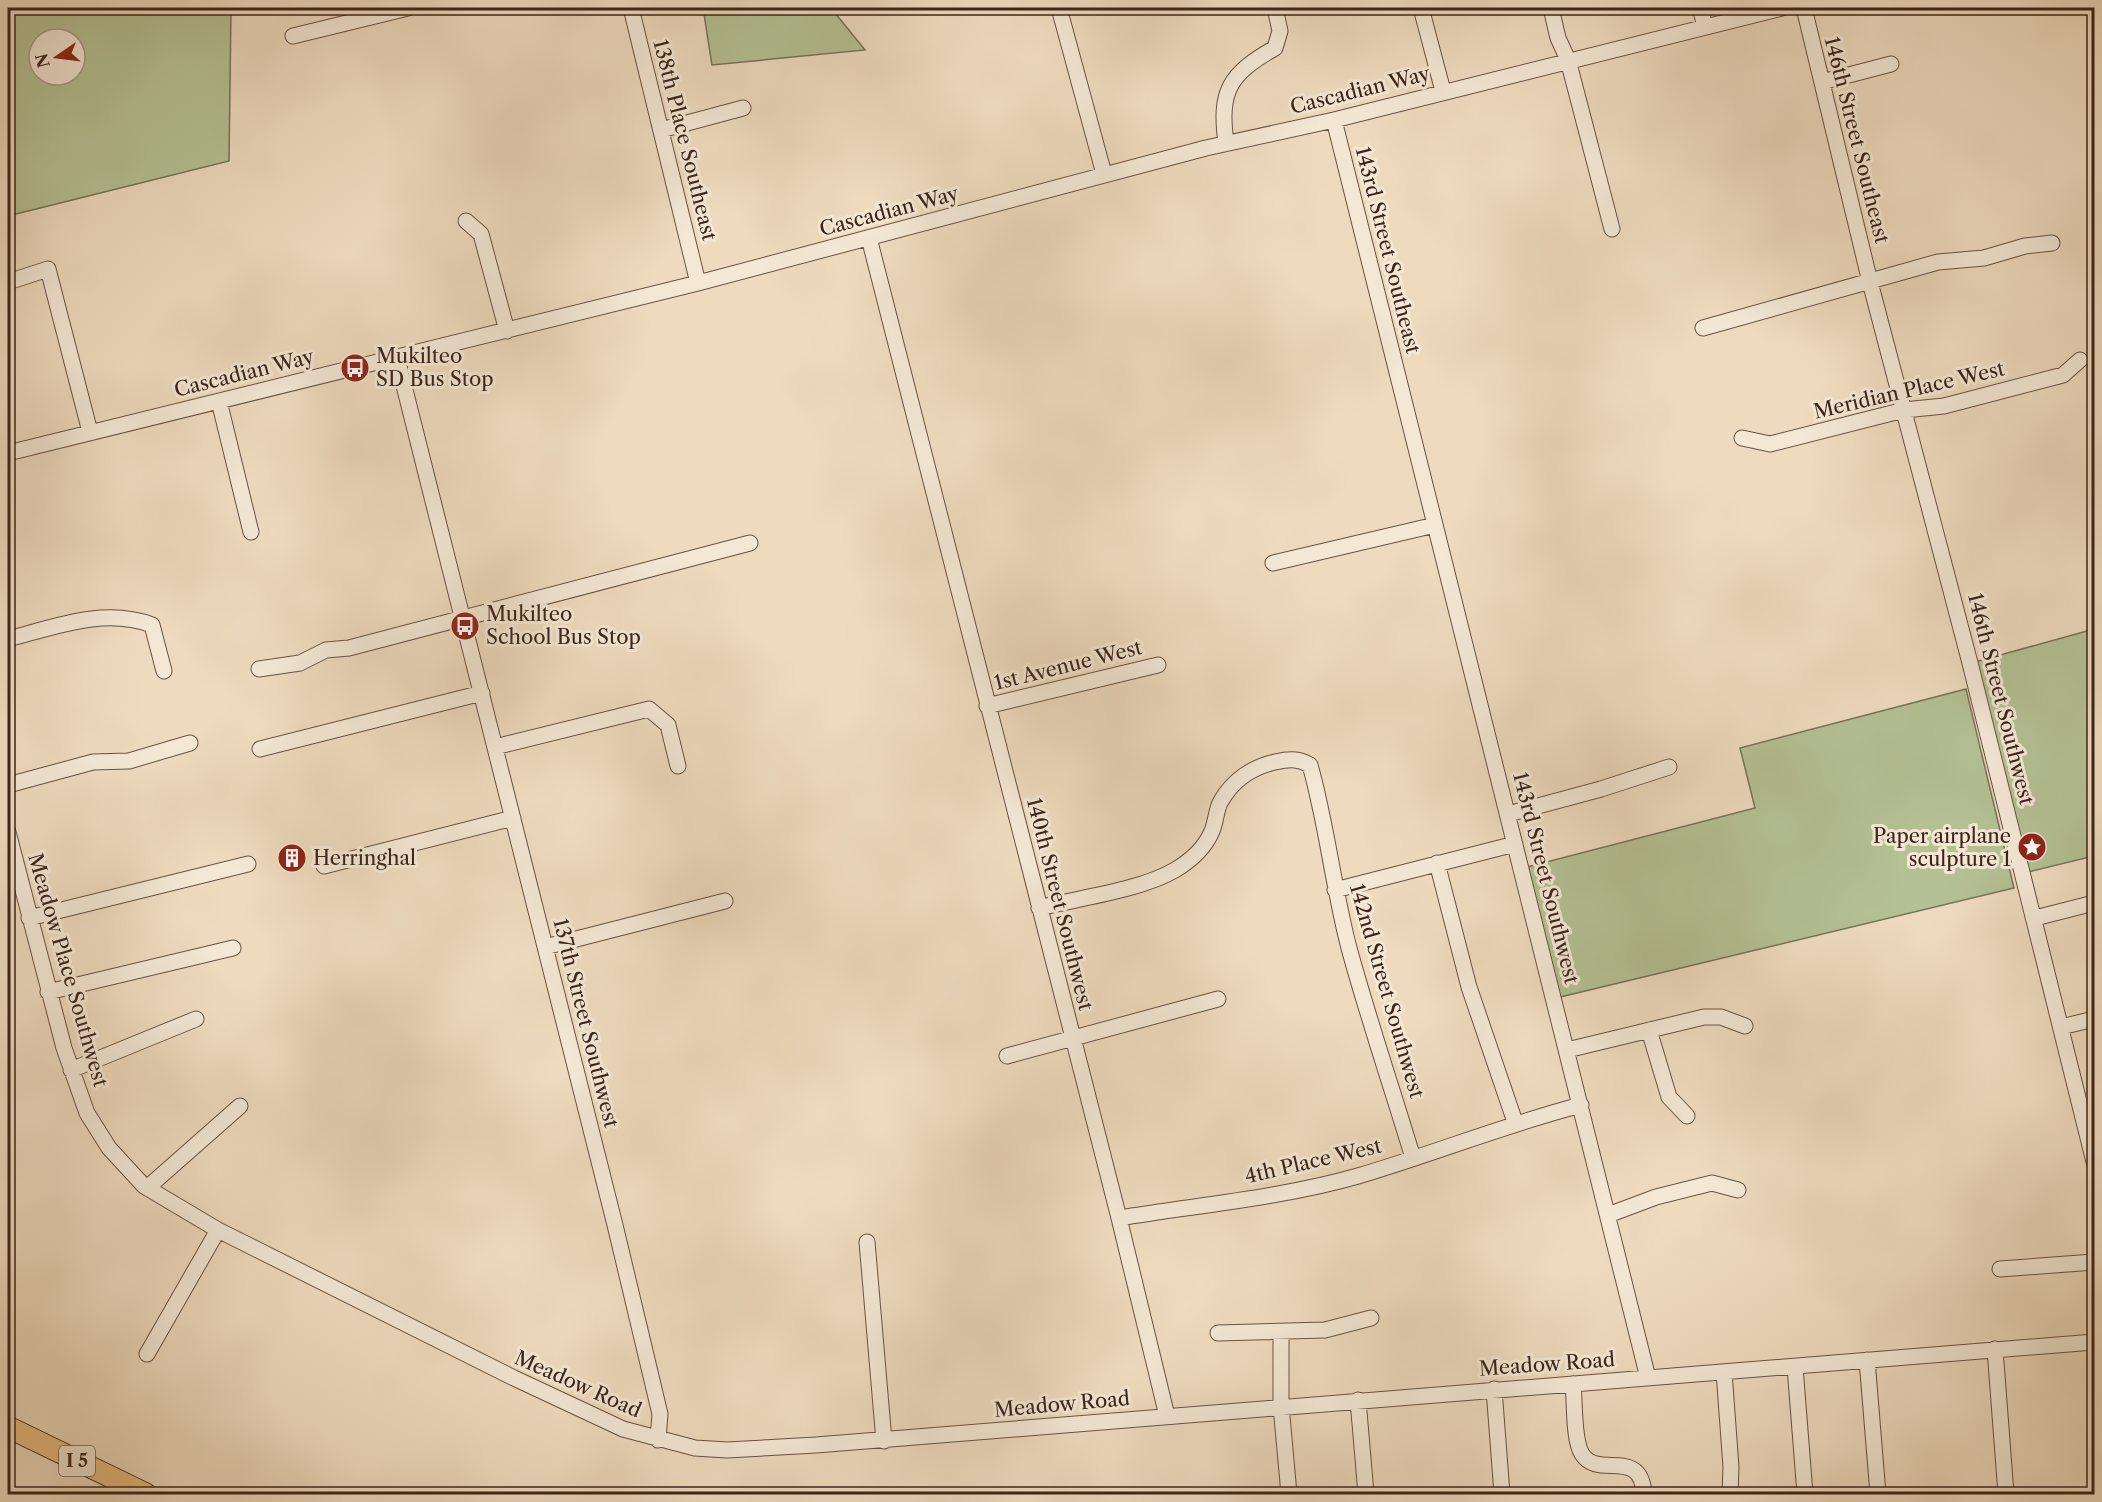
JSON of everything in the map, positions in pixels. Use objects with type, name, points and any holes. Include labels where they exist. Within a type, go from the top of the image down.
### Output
[{"type":"highway","name":"I 5","points":[[8,1427],[146,1494]]},
{"type":"street","points":[[293,36],[408,8]]},
{"type":"street","name":"138th Place Southeast","points":[[631,8],[698,283]]},
{"type":"street","points":[[1061,8],[1104,174]]},
{"type":"street","points":[[1226,143],[1222,112],[1229,88],[1247,63],[1275,48],[1280,31],[1275,8]]},
{"type":"street","points":[[1421,8],[1443,91]]},
{"type":"street","points":[[1551,8],[1558,38],[1568,60],[1612,229]]},
{"type":"street","points":[[1700,8],[1705,26]]},
{"type":"street","name":"Cascadian Way","points":[[8,453],[698,283],[1226,143],[1335,120],[1705,26],[1763,9],[1782,8]]},
{"type":"street","name":"146th Street Southeast","points":[[1804,8],[1870,282]]},
{"type":"street","points":[[1822,82],[1891,64]]},
{"type":"street","points":[[661,130],[743,108]]},
{"type":"street","name":"143rd Street Southeast","points":[[1335,120],[1400,389]]},
{"type":"street","points":[[466,221],[481,234],[507,331]]},
{"type":"street","name":"140th Street Southwest","points":[[869,238],[1119,1218],[1167,1416]]},
{"type":"street","points":[[1703,328],[1938,262],[1984,258],[2025,246],[2052,243]]},
{"type":"street","points":[[8,282],[48,269],[90,432]]},
{"type":"street","name":"146th Street Southwest","points":[[1870,282],[2035,918],[2094,1162]]},
{"type":"street","name":"137th Street Southwest","points":[[397,358],[660,1414],[658,1440]]},
{"type":"street","name":"Meridian Place West","points":[[1742,438],[1770,444],[1904,410],[1944,406],[2063,375],[2080,360]]},
{"type":"street","name":"143rd Street Southwest","points":[[1400,389],[1648,1378]]},
{"type":"street","points":[[219,401],[251,532]]},
{"type":"street","points":[[1273,563],[1435,525]]},
{"type":"street","points":[[259,669],[300,663],[326,650],[349,648],[750,543]]},
{"type":"street","points":[[8,639],[91,618],[124,617],[152,625],[164,671]]},
{"type":"street","name":"1st Avenue West","points":[[987,706],[1158,665]]},
{"type":"street","points":[[260,749],[482,693]]},
{"type":"street","points":[[495,747],[650,709],[668,725],[678,766]]},
{"type":"street","points":[[8,785],[93,762],[129,761],[190,743]]},
{"type":"street","name":"142nd Street Southwest","points":[[1039,908],[1156,880],[1175,870],[1193,858],[1212,832],[1220,801],[1240,778],[1260,765],[1288,759],[1302,760],[1310,765],[1320,800],[1335,890],[1349,948],[1413,1158]]},
{"type":"street","points":[[1508,814],[1669,767]]},
{"type":"street","points":[[324,866],[513,818]]},
{"type":"street","name":"Meadow Place Southwest","points":[[8,832],[48,992],[71,1070],[87,1113],[109,1148]]},
{"type":"street","points":[[1335,890],[1515,844]]},
{"type":"street","points":[[1437,863],[1469,987],[1515,1122]]},
{"type":"street","points":[[30,918],[248,864]]},
{"type":"street","points":[[545,947],[725,901]]},
{"type":"street","points":[[2035,918],[2094,903]]},
{"type":"street","points":[[48,992],[233,948]]},
{"type":"street","points":[[1007,1056],[1218,999]]},
{"type":"street","points":[[1567,1050],[1704,1017],[1721,1017],[1745,1026]]},
{"type":"street","points":[[71,1070],[196,1019]]},
{"type":"street","points":[[2061,1027],[2094,1019]]},
{"type":"street","points":[[1649,1030],[1669,1097],[1687,1116]]},
{"type":"street","name":"4th Place West","points":[[1119,1218],[1280,1192],[1356,1176],[1515,1122],[1581,1105]]},
{"type":"street","points":[[147,1188],[240,1106]]},
{"type":"street","name":"Meadow Road","points":[[109,1148],[147,1188],[218,1230],[614,1426],[658,1440],[695,1448],[727,1450],[884,1441],[1281,1406],[2094,1342]]},
{"type":"street","points":[[1608,1215],[1656,1197],[1712,1183],[1738,1190]]},
{"type":"street","points":[[147,1354],[218,1230]]},
{"type":"street","points":[[867,1242],[884,1441]]},
{"type":"street","points":[[2000,1269],[2094,1262]]},
{"type":"street","points":[[1218,1333],[1325,1330],[1371,1318]]},
{"type":"street","points":[[1281,1332],[1281,1406],[1289,1494]]},
{"type":"street","points":[[1995,1349],[2006,1494]]},
{"type":"street","points":[[1868,1360],[1878,1494]]},
{"type":"street","points":[[1795,1366],[1805,1494]]},
{"type":"street","points":[[1724,1372],[1731,1467],[1730,1494]]},
{"type":"street","points":[[1573,1384],[1580,1452],[1587,1461],[1596,1465],[1628,1466],[1637,1473],[1644,1494]]},
{"type":"street","points":[[1494,1389],[1502,1494]]},
{"type":"street","points":[[1358,1400],[1366,1494]]},
{"type":"green space","points":[[8,8],[231,8],[229,161],[8,216]]},
{"type":"green space","points":[[703,8],[831,8],[865,50],[712,65]]},
{"type":"green space","points":[[2094,629],[2094,856],[2028,872],[1975,662]]},
{"type":"green space","points":[[1966,689],[2014,888],[1560,997],[1527,867],[1755,808],[1740,748]]},
{"type":"place","name":"Mukilteo SD Bus Stop","points":[[355,368]]},
{"type":"place","name":"Mukilteo School Bus Stop","points":[[465,626]]},
{"type":"place","name":"Paper airplane sculpture 1","points":[[2032,847]]},
{"type":"place","name":"Herringhal","points":[[292,858]]}]
